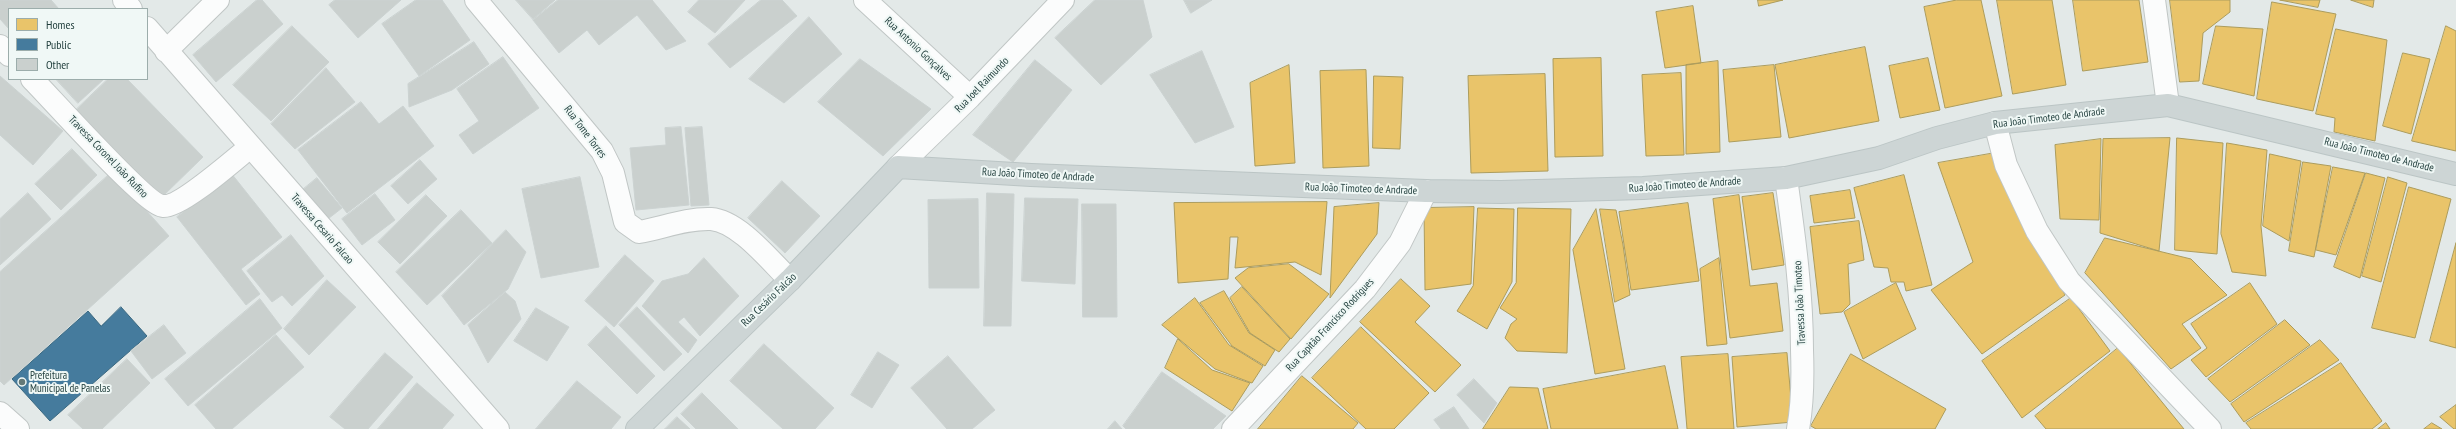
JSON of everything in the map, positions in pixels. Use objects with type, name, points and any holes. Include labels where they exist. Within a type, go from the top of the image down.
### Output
[{"type":"main road","name":"Rua João Timoteo de Andrade","points":[[898,167],[1031,175],[1426,191],[1501,192],[1643,188],[1786,178],[1879,158],[1937,138],[1995,123],[2168,105],[2456,174]]},
{"type":"main road","name":"Rua Cesário Falcão","points":[[637,429],[790,280],[898,167]]},
{"type":"street","points":[[124,0],[130,8]]},
{"type":"street","points":[[166,51],[218,0]]},
{"type":"street","name":"Rua Tome Torres","points":[[476,0],[602,151],[613,173],[625,222],[639,232],[689,221],[712,219],[733,227],[790,280]]},
{"type":"street","name":"Rua Antonio Gonçalves","points":[[865,0],[970,97]]},
{"type":"street","name":"Rua Joel Raimundo","points":[[898,167],[970,97],[1063,0]]},
{"type":"street","points":[[2154,0],[2168,105]]},
{"type":"street","name":"Travessa Cesario Falcao","points":[[148,29],[498,429]]},
{"type":"street","points":[[0,46],[8,54]]},
{"type":"street","name":"Travessa Coronel João Rufino","points":[[33,80],[151,201],[162,206],[173,204],[188,195],[250,147]]},
{"type":"street","points":[[1995,123],[2006,165],[2012,178],[2037,231],[2069,281],[2210,429]]},
{"type":"street","name":"Travessa João Timoteo","points":[[1786,178],[1798,260],[1802,311],[1803,403],[1798,429]]},
{"type":"street","name":"Rua Capitão Francisco Rodrigues","points":[[1233,429],[1365,289],[1400,243],[1426,191]]},
{"type":"street","points":[[0,413],[18,429]]},
{"type":"building: Homes","points":[[1758,0],[1783,0],[1759,6]]},
{"type":"building: Homes","points":[[1957,0],[1981,0],[2002,96],[1945,108],[1924,7]]},
{"type":"building: Homes","points":[[1997,0],[2052,0],[2066,85],[2013,94]]},
{"type":"building: Homes","points":[[2073,0],[2139,0],[2148,62],[2083,71]]},
{"type":"building: Homes","points":[[2170,0],[2230,0],[2230,12],[2203,33],[2199,81],[2180,82]]},
{"type":"building: Homes","points":[[2280,0],[2320,0],[2318,7]]},
{"type":"building: Homes","points":[[2351,0],[2374,0],[2373,7]]},
{"type":"building: Homes","points":[[2272,2],[2336,14],[2313,111],[2257,99]]},
{"type":"building: Homes","points":[[1693,6],[1701,63],[1665,68],[1656,12]]},
{"type":"building: Homes","points":[[2216,26],[2263,29],[2254,96],[2203,84]]},
{"type":"building: Homes","points":[[2446,26],[2456,31],[2456,151],[2412,141]]},
{"type":"building: Homes","points":[[2336,29],[2387,40],[2375,141],[2334,132],[2335,118],[2316,114]]},
{"type":"building: Homes","points":[[1865,47],[1879,121],[1789,138],[1775,65]]},
{"type":"building: Homes","points":[[2403,53],[2430,59],[2411,134],[2383,126]]},
{"type":"building: Homes","points":[[1601,58],[1603,156],[1555,157],[1553,59]]},
{"type":"building: Homes","points":[[1928,58],[1940,110],[1900,118],[1889,66]]},
{"type":"building: Homes","points":[[1718,61],[1720,152],[1686,154],[1686,65]]},
{"type":"building: Homes","points":[[1289,65],[1295,163],[1255,166],[1250,83]]},
{"type":"building: Homes","points":[[1774,65],[1781,137],[1729,142],[1723,70]]},
{"type":"building: Homes","points":[[1366,70],[1369,166],[1323,168],[1320,71]]},
{"type":"building: Homes","points":[[1681,73],[1684,155],[1646,156],[1642,75]]},
{"type":"building: Homes","points":[[1545,74],[1548,171],[1471,173],[1468,76]]},
{"type":"building: Homes","points":[[1374,76],[1403,77],[1400,149],[1373,148]]},
{"type":"building: Homes","points":[[2170,138],[2159,251],[2100,233],[2103,139]]},
{"type":"building: Homes","points":[[2177,138],[2223,143],[2217,254],[2175,250]]},
{"type":"building: Homes","points":[[2101,139],[2099,220],[2060,219],[2055,145]]},
{"type":"building: Homes","points":[[2227,143],[2267,150],[2261,226],[2266,276],[2232,272],[2221,234]]},
{"type":"building: Homes","points":[[1995,153],[2065,295],[1982,354],[1931,290],[1973,262],[1938,163]]},
{"type":"building: Homes","points":[[2270,154],[2301,161],[2289,241],[2263,226]]},
{"type":"building: Homes","points":[[2303,162],[2331,166],[2314,257],[2289,251]]},
{"type":"building: Homes","points":[[2333,167],[2365,173],[2336,255],[2316,250]]},
{"type":"building: Homes","points":[[2366,173],[2385,178],[2360,278],[2334,267]]},
{"type":"building: Homes","points":[[1904,175],[1932,285],[1906,291],[1904,282],[1891,282],[1888,268],[1874,267],[1854,188]]},
{"type":"building: Homes","points":[[2388,177],[2407,183],[2381,282],[2362,276]]},
{"type":"building: Homes","points":[[2409,187],[2451,199],[2415,338],[2372,328]]},
{"type":"building: Homes","points":[[1850,190],[1855,218],[1814,223],[1810,196]]},
{"type":"building: Homes","points":[[1773,193],[1784,265],[1752,270],[1742,197]]},
{"type":"building: Homes","points":[[1739,195],[1750,286],[1777,283],[1783,331],[1730,338],[1713,199]]},
{"type":"building: Homes","points":[[1327,202],[1321,275],[1295,262],[1235,268],[1238,237],[1230,237],[1228,279],[1178,283],[1174,203]]},
{"type":"building: Homes","points":[[1379,203],[1377,234],[1330,298],[1334,207]]},
{"type":"building: Homes","points":[[1688,203],[1699,281],[1631,290],[1619,212]]},
{"type":"building: Homes","points":[[1474,207],[1471,284],[1425,290],[1424,208]]},
{"type":"building: Homes","points":[[1478,208],[1514,209],[1512,282],[1487,329],[1457,311],[1473,286]]},
{"type":"building: Homes","points":[[1518,208],[1571,209],[1567,353],[1517,351],[1505,338],[1511,324],[1517,319],[1500,308],[1516,283]]},
{"type":"building: Homes","points":[[1596,209],[1625,369],[1595,374],[1573,250]]},
{"type":"building: Homes","points":[[1600,209],[1616,210],[1623,245],[1630,295],[1615,302]]},
{"type":"building: Homes","points":[[1859,221],[1864,260],[1848,264],[1850,304],[1842,312],[1820,314],[1810,227]]},
{"type":"building: Homes","points":[[2105,238],[2191,259],[2227,295],[2182,324],[2201,348],[2171,369],[2085,273]]},
{"type":"building: Homes","points":[[2456,243],[2456,348],[2430,341]]},
{"type":"building: Homes","points":[[1719,258],[1727,344],[1707,346],[1700,269]]},
{"type":"building: Homes","points":[[1289,264],[1329,294],[1291,339],[1235,278],[1248,268]]},
{"type":"building: Homes","points":[[1401,279],[1430,306],[1415,322],[1461,365],[1435,392],[1360,322]]},
{"type":"building: Homes","points":[[1896,283],[1916,329],[1863,359],[1844,312]]},
{"type":"building: Homes","points":[[2250,283],[2277,324],[2206,377],[2191,360],[2207,348],[2191,324]]},
{"type":"building: Homes","points":[[1242,287],[1290,339],[1279,352],[1250,333],[1230,298]]},
{"type":"building: Homes","points":[[1224,291],[1249,333],[1275,350],[1265,366],[1232,346],[1200,303]]},
{"type":"building: Homes","points":[[1195,298],[1229,345],[1263,366],[1252,383],[1215,369],[1162,325]]},
{"type":"building: Homes","points":[[2071,298],[2110,351],[2022,418],[1982,361]]},
{"type":"building: Homes","points":[[2285,320],[2310,345],[2230,402],[2208,379]]},
{"type":"building: Homes","points":[[1361,327],[1429,393],[1394,429],[1366,429],[1312,378]]},
{"type":"building: Homes","points":[[1178,339],[1212,370],[1250,383],[1232,411],[1165,368]]},
{"type":"building: Homes","points":[[2320,340],[2339,360],[2244,422],[2231,404]]},
{"type":"building: Homes","points":[[2118,348],[2184,429],[2046,429],[2035,416]]},
{"type":"building: Homes","points":[[1787,353],[1793,422],[1737,427],[1732,357]]},
{"type":"building: Homes","points":[[1728,354],[1734,429],[1687,429],[1681,357]]},
{"type":"building: Homes","points":[[1851,354],[1946,409],[1935,429],[1816,429],[1811,426]]},
{"type":"building: Homes","points":[[2341,363],[2382,421],[2372,429],[2251,429],[2246,423]]},
{"type":"building: Homes","points":[[1665,366],[1678,429],[1551,429],[1543,389]]},
{"type":"building: Homes","points":[[1302,376],[1358,423],[1353,429],[1258,429]]},
{"type":"building: Homes","points":[[1510,387],[1538,388],[1548,429],[1483,429]]},
{"type":"building: Homes","points":[[2456,405],[2456,429],[2454,429],[2440,417]]},
{"type":"building: Homes","points":[[2386,423],[2390,429],[2378,429]]},
{"type":"building: Homes","points":[[2432,423],[2442,429],[2424,429]]},
{"type":"building: Public","points":[[121,307],[147,336],[50,421],[12,379],[88,311],[101,326]]},
{"type":"building: Other","points":[[0,0],[51,0],[58,8],[8,8],[8,28],[0,19]]},
{"type":"building: Other","points":[[257,0],[262,0],[283,24],[216,82],[193,55]]},
{"type":"building: Other","points":[[335,0],[401,0],[358,38],[329,5]]},
{"type":"building: Other","points":[[416,0],[442,0],[470,40],[419,76],[382,24]]},
{"type":"building: Other","points":[[516,0],[555,0],[533,19]]},
{"type":"building: Other","points":[[558,0],[652,0],[686,41],[666,50],[637,15],[599,45],[587,30],[559,53],[533,20]]},
{"type":"building: Other","points":[[699,0],[745,0],[715,33],[688,12]]},
{"type":"building: Other","points":[[761,0],[782,0],[797,16],[730,68],[708,44]]},
{"type":"building: Other","points":[[1095,0],[1143,0],[1152,37],[1101,85],[1055,38]]},
{"type":"building: Other","points":[[1184,0],[1212,0],[1191,13]]},
{"type":"building: Other","points":[[809,17],[842,54],[784,103],[749,79]]},
{"type":"building: Other","points":[[292,26],[329,62],[271,121],[233,85]]},
{"type":"building: Other","points":[[474,42],[489,64],[452,90],[409,107],[408,84]]},
{"type":"building: Other","points":[[1202,51],[1234,127],[1195,143],[1150,75]]},
{"type":"building: Other","points":[[503,57],[539,108],[473,154],[459,135],[479,121],[457,89]]},
{"type":"building: Other","points":[[860,59],[931,109],[883,156],[818,102]]},
{"type":"building: Other","points":[[1035,60],[1072,90],[1013,162],[973,135]]},
{"type":"building: Other","points":[[326,68],[355,102],[295,149],[271,124]]},
{"type":"building: Other","points":[[0,76],[63,131],[33,165],[0,135]]},
{"type":"building: Other","points":[[57,80],[103,80],[78,103]]},
{"type":"building: Other","points":[[107,80],[128,80],[203,157],[161,198],[76,110]]},
{"type":"building: Other","points":[[361,102],[379,124],[403,106],[434,146],[347,213],[298,150]]},
{"type":"building: Other","points":[[681,127],[689,205],[636,210],[630,148],[666,145],[665,128]]},
{"type":"building: Other","points":[[702,127],[709,205],[691,206],[685,128]]},
{"type":"building: Other","points":[[72,149],[97,175],[61,210],[35,184]]},
{"type":"building: Other","points":[[420,160],[437,179],[408,204],[391,186]]},
{"type":"building: Other","points":[[112,172],[169,236],[4,385],[0,381],[0,272]]},
{"type":"building: Other","points":[[231,173],[282,237],[241,269],[260,294],[246,305],[177,217]]},
{"type":"building: Other","points":[[580,177],[599,267],[541,278],[522,189]]},
{"type":"building: Other","points":[[317,178],[342,208],[324,222],[300,192]]},
{"type":"building: Other","points":[[782,181],[820,216],[785,253],[748,218]]},
{"type":"building: Other","points":[[28,193],[51,219],[0,265],[0,219]]},
{"type":"building: Other","points":[[987,193],[1014,194],[1011,326],[984,326]]},
{"type":"building: Other","points":[[375,194],[395,220],[362,245],[342,219]]},
{"type":"building: Other","points":[[426,195],[447,216],[400,264],[378,242]]},
{"type":"building: Other","points":[[1025,198],[1078,199],[1075,284],[1022,281]]},
{"type":"building: Other","points":[[978,199],[979,288],[929,288],[928,200]]},
{"type":"building: Other","points":[[1082,204],[1116,204],[1117,317],[1083,317]]},
{"type":"building: Other","points":[[461,210],[492,243],[427,305],[396,272]]},
{"type":"building: Other","points":[[506,230],[526,252],[508,289],[464,325],[442,296]]},
{"type":"building: Other","points":[[291,235],[324,276],[292,306],[282,295],[272,302],[247,271]]},
{"type":"building: Other","points":[[625,255],[654,281],[614,327],[585,301]]},
{"type":"building: Other","points":[[704,258],[739,296],[700,336],[684,317],[678,322],[697,340],[688,353],[642,306],[662,281],[688,274]]},
{"type":"building: Other","points":[[327,280],[356,307],[309,355],[284,329]]},
{"type":"building: Other","points":[[505,292],[515,301],[521,319],[488,363],[468,325]]},
{"type":"building: Other","points":[[260,299],[282,328],[188,406],[165,379]]},
{"type":"building: Other","points":[[637,307],[682,354],[664,371],[619,325]]},
{"type":"building: Other","points":[[536,308],[569,327],[547,361],[514,341]]},
{"type":"building: Other","points":[[164,325],[186,353],[152,379],[131,351]]},
{"type":"building: Other","points":[[606,326],[655,376],[637,394],[588,345]]},
{"type":"building: Other","points":[[276,335],[304,367],[232,429],[216,429],[195,405]]},
{"type":"building: Other","points":[[764,344],[834,408],[815,429],[783,429],[730,381]]},
{"type":"building: Other","points":[[878,352],[899,365],[872,408],[851,395]]},
{"type":"building: Other","points":[[385,353],[413,377],[368,429],[345,429],[330,417]]},
{"type":"building: Other","points":[[948,356],[995,410],[972,429],[947,429],[911,388]]},
{"type":"building: Other","points":[[127,359],[150,383],[102,429],[83,429],[68,415]]},
{"type":"building: Other","points":[[1162,372],[1226,416],[1213,429],[1126,429],[1123,426]]},
{"type":"building: Other","points":[[1474,379],[1497,403],[1484,423],[1457,395]]},
{"type":"building: Other","points":[[577,381],[621,417],[611,429],[536,429]]},
{"type":"building: Other","points":[[417,383],[454,415],[442,429],[378,429]]},
{"type":"building: Other","points":[[702,393],[738,429],[696,429],[681,414]]},
{"type":"building: Other","points":[[1454,407],[1469,429],[1441,429],[1434,420]]},
{"type":"building: Other","points":[[677,417],[690,429],[665,429]]},
{"type":"building: Other","points":[[1115,421],[1122,429],[1108,429]]},
{"type":"place","name":"Prefeitura Municipal de Panelas","points":[[22,382]]}]
